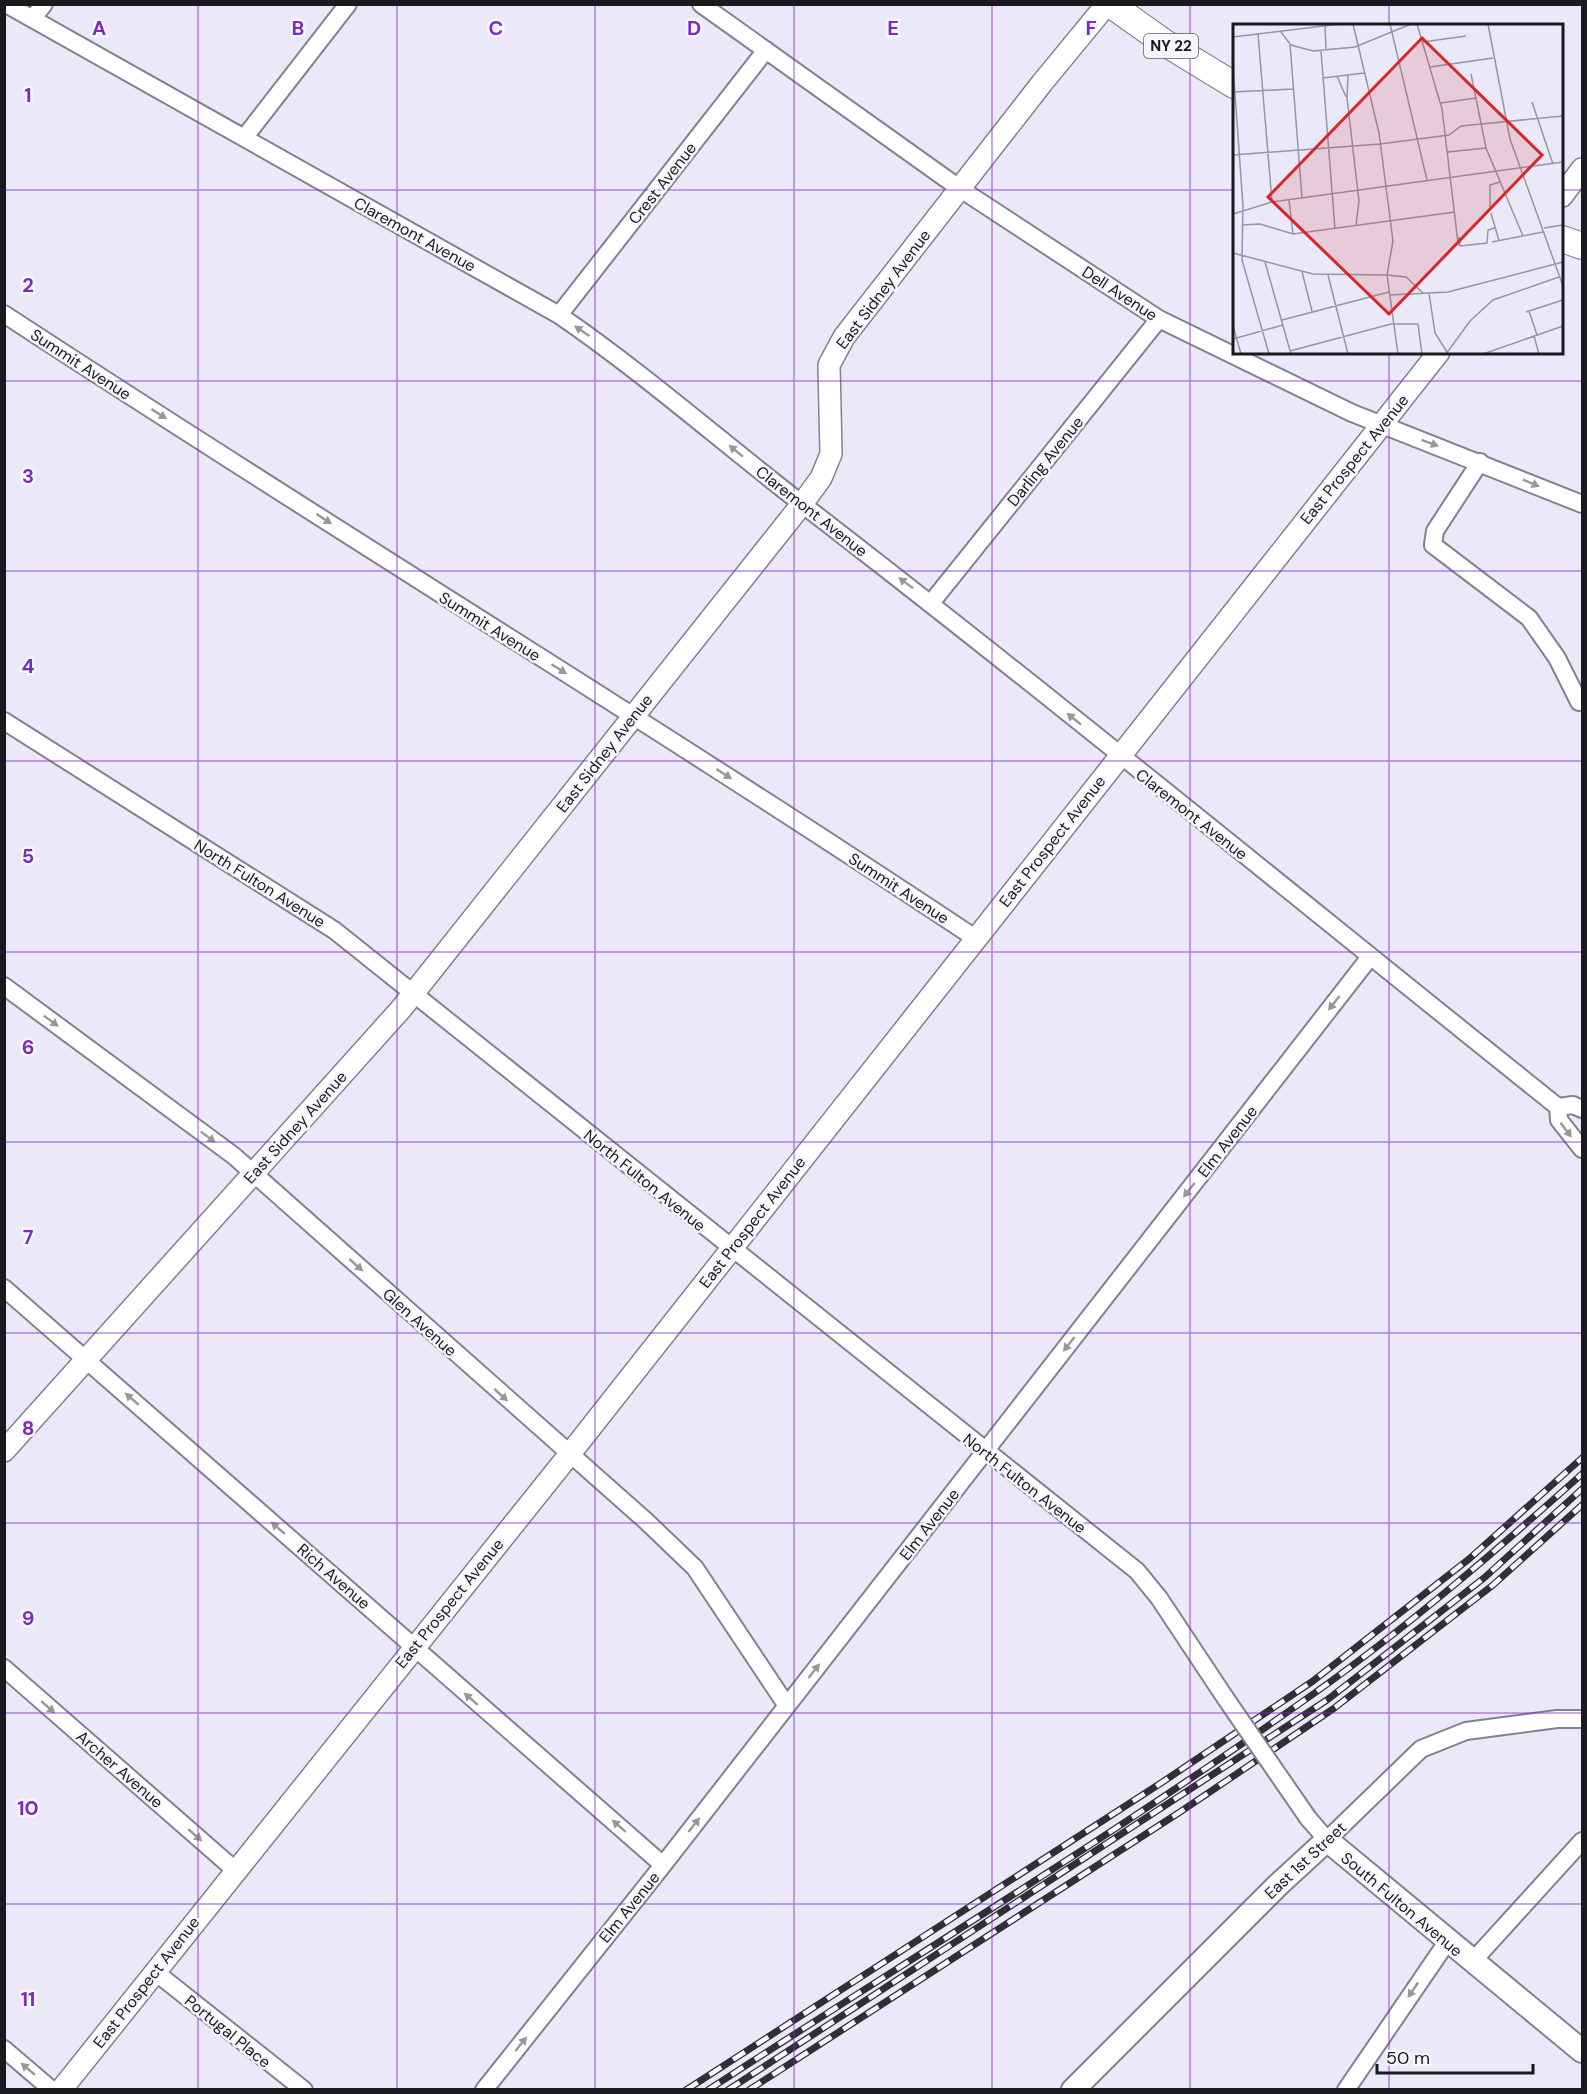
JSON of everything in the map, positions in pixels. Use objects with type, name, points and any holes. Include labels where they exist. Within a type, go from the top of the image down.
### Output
[{"type":"main road","name":"NY 22","points":[[1109,4],[1165,43],[1233,84]]},
{"type":"main road","points":[[1563,239],[1582,246]]},
{"type":"main road","name":"South Fulton Avenue","points":[[1327,1840],[1447,1942],[1582,2050]]},
{"type":"main road","name":"East 1st Street","points":[[1073,2090],[1278,1885],[1327,1840]]},
{"type":"street","name":"Claremont Avenue","points":[[6,4],[558,315],[603,345],[802,504],[931,603],[1119,757],[1558,1107],[1559,1120],[1582,1149]]},
{"type":"street","points":[[33,18],[44,4]]},
{"type":"street","points":[[244,138],[348,4]]},
{"type":"street","name":"Dell Avenue","points":[[701,4],[959,188],[1159,319],[1380,424],[1582,504]]},
{"type":"street","name":"East Sidney Avenue","points":[[4,1451],[413,994],[802,504],[821,478],[831,454],[829,365],[844,337],[959,188],[1109,4]]},
{"type":"street","name":"Crest Avenue","points":[[558,315],[766,50]]},
{"type":"street","points":[[1563,195],[1582,170]]},
{"type":"street","name":"Summit Avenue","points":[[4,314],[433,591],[634,715],[975,938]]},
{"type":"street","name":"Darling Avenue","points":[[931,603],[1159,319]]},
{"type":"street","name":"East Prospect Avenue","points":[[61,2090],[569,1455],[1437,354]]},
{"type":"street","points":[[1480,462],[1435,531],[1432,545],[1529,618],[1557,658],[1579,702]]},
{"type":"street","name":"North Fulton Avenue","points":[[4,722],[334,930],[985,1452],[1137,1571],[1159,1598],[1249,1732]]},
{"type":"street","name":"Elm Avenue","points":[[484,2090],[663,1865],[1370,957]]},
{"type":"street","name":"Glen Avenue","points":[[4,986],[254,1174],[646,1521],[695,1568],[787,1706]]},
{"type":"street","points":[[1558,1107],[1573,1105],[1582,1109]]},
{"type":"street","name":"Rich Avenue","points":[[4,1288],[663,1865]]},
{"type":"street","name":"Archer Avenue","points":[[4,1668],[235,1870]]},
{"type":"street","name":"East 1st Street","points":[[1327,1840],[1421,1749],[1466,1731],[1582,1719]]},
{"type":"street","name":"South Fulton Avenue","points":[[1249,1732],[1308,1818],[1327,1840]]},
{"type":"street","points":[[1472,1962],[1582,1841]]},
{"type":"street","points":[[1346,2090],[1447,1942]]},
{"type":"street","name":"Portugal Place","points":[[154,1971],[304,2090]]},
{"type":"street","points":[[4,2049],[52,2090]]},
{"type":"railway","points":[[686,2090],[1161,1783],[1313,1681],[1469,1559],[1582,1458]]},
{"type":"railway","points":[[708,2090],[1091,1845],[1316,1692],[1452,1586],[1582,1474]]},
{"type":"railway","points":[[728,2090],[1327,1700],[1484,1578],[1582,1489]]},
{"type":"railway","points":[[749,2090],[1180,1812],[1333,1709],[1493,1585],[1582,1505]]}]
